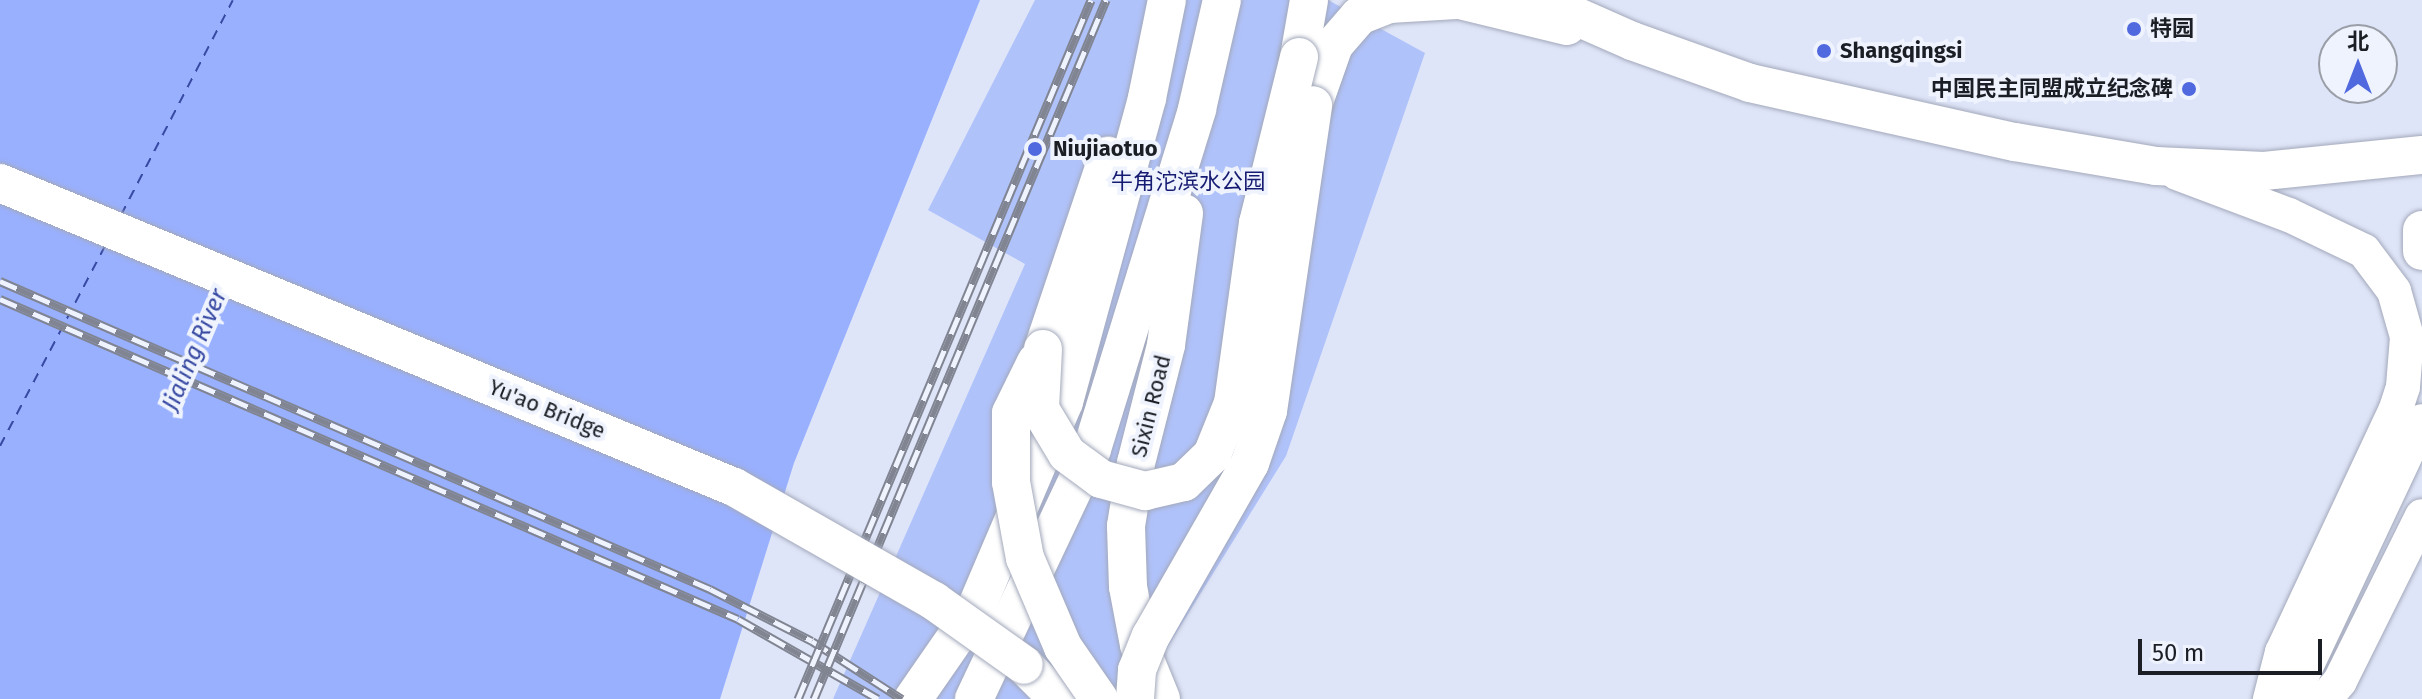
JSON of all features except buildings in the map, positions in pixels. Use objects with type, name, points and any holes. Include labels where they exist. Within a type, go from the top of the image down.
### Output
[{"type":"main road","points":[[1099,699],[1063,647],[1025,558],[1011,482],[1011,413],[1043,349],[1061,282],[1167,0]]},
{"type":"main road","points":[[913,699],[976,608],[1064,402],[1147,98],[1167,0]]},
{"type":"main road","points":[[974,699],[1092,449],[1197,109],[1222,0]]},
{"type":"main road","points":[[1043,349],[1040,409],[1067,454],[1101,479],[1145,491],[1184,482],[1212,455],[1233,403],[1258,223],[1299,57],[1309,0]]},
{"type":"main road","points":[[1135,699],[1137,670],[1151,636],[1250,463],[1268,411],[1313,105],[1334,45],[1359,16],[1389,4],[1458,0],[1632,41]]},
{"type":"main road","points":[[1539,0],[1632,41],[1750,83],[1872,113],[2156,166],[2264,171],[2422,155]]},
{"type":"main road","points":[[1555,0],[1632,41]]},
{"type":"main road","name":"Sixin Road","points":[[1161,699],[1139,645],[1128,587],[1126,526],[1136,463],[1166,345],[1197,109]]},
{"type":"main road","points":[[2156,166],[2275,209],[2364,251],[2394,291],[2407,337],[2403,387],[2395,411],[2282,652],[2270,699]]},
{"type":"main road","name":"Yu'ao Bridge","points":[[0,183],[734,487],[934,601],[1024,665],[1058,699]]},
{"type":"main road","points":[[2422,230],[2422,251]]},
{"type":"main road","points":[[2291,699],[2422,421]]},
{"type":"main road","points":[[2325,699],[2340,681],[2422,516]]},
{"type":"main road","points":[[1024,665],[1042,699]]},
{"type":"green space","name":"牛角沱滨水公园","points":[[1035,0],[1328,0],[1425,53],[1286,456],[1163,654],[1112,689],[1053,699],[833,699],[1025,264],[928,210]]},
{"type":"water","name":"Jialing River","points":[[0,0],[980,0],[794,463],[720,699],[0,699]]},
{"type":"ferry route","points":[[121,215],[233,0]]},
{"type":"ferry route","points":[[0,446],[105,246]]},
{"type":"railway","points":[[798,699],[1091,0]]},
{"type":"railway","points":[[814,699],[1106,0]]},
{"type":"railway","points":[[0,281],[710,589],[812,641],[902,699]]},
{"type":"railway","points":[[0,299],[738,619],[878,699]]},
{"type":"place","name":"特园","points":[[2134,29]]},
{"type":"place","name":"Shangqingsi","points":[[1824,51]]},
{"type":"place","name":"中国民主同盟成立纪念碑","points":[[2189,89]]},
{"type":"place","name":"Niujiaotuo","points":[[1035,149]]}]
